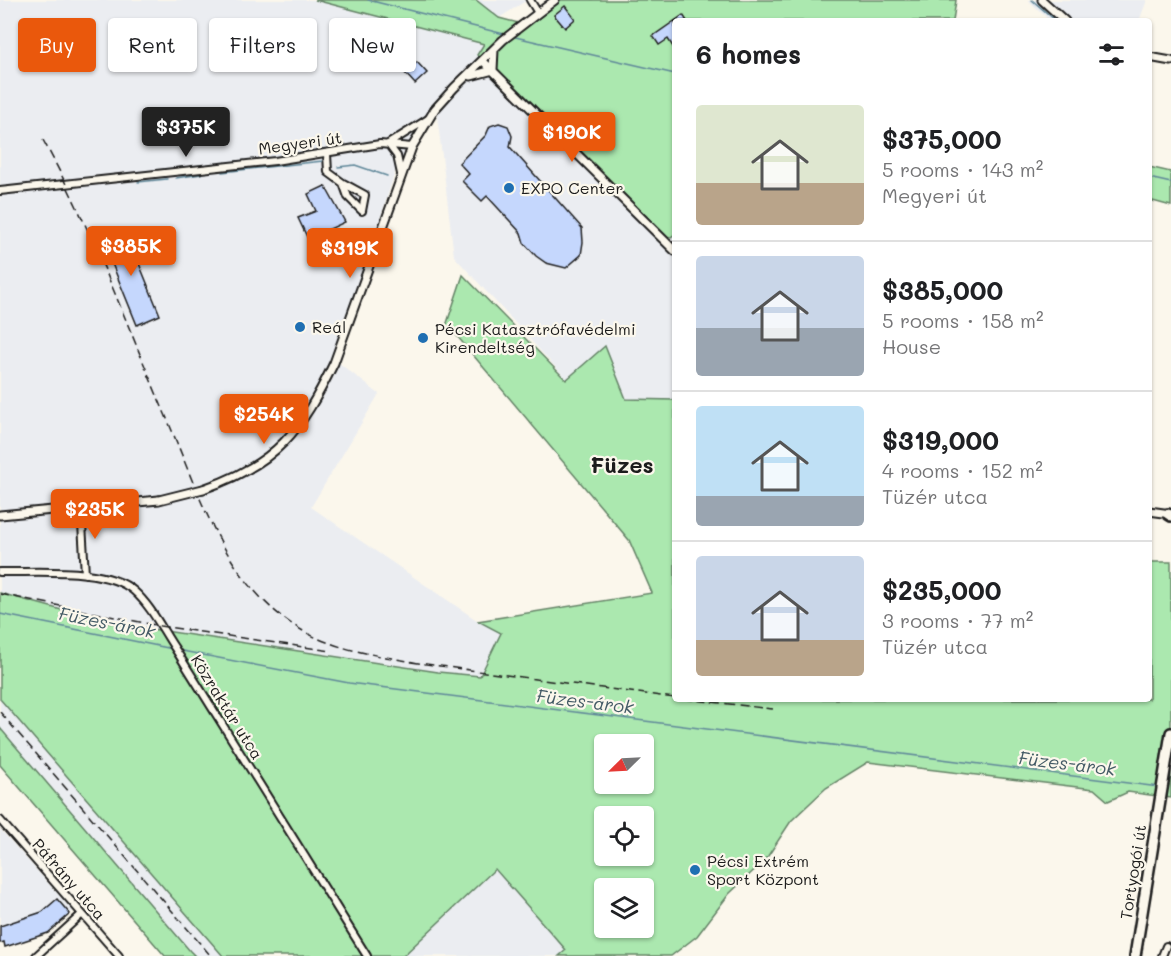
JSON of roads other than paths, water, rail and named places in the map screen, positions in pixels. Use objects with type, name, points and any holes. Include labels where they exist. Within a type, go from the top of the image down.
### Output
[{"type":"main road","name":"Tortyogói út","points":[[1135,956],[1171,733]]},
{"type":"street","points":[[530,0],[538,13]]},
{"type":"street","name":"Megyeri út","points":[[0,191],[327,154],[388,144],[412,147],[429,119],[495,48],[555,0]]},
{"type":"street","points":[[1042,0],[1062,18]]},
{"type":"street","points":[[493,70],[492,55],[495,48]]},
{"type":"street","points":[[1152,58],[1171,61]]},
{"type":"street","points":[[483,61],[672,247]]},
{"type":"street","points":[[464,80],[481,72],[493,70]]},
{"type":"street","name":"Megyeri út","points":[[388,144],[429,119]]},
{"type":"street","points":[[388,144],[397,156],[401,174]]},
{"type":"street","points":[[0,515],[159,500],[203,489],[240,476],[267,459],[295,432],[319,394],[334,363],[412,147]]},
{"type":"street","points":[[327,154],[328,172],[365,195],[362,211],[348,196],[343,183]]},
{"type":"street","points":[[81,507],[85,574]]},
{"type":"street","points":[[1152,511],[1170,514]]},
{"type":"street","name":"Közraktár utca","points":[[0,572],[85,574],[111,579],[134,590],[144,601],[174,647],[367,956]]},
{"type":"street","name":"Páfrány utca","points":[[0,820],[119,956]]},
{"type":"street","points":[[36,956],[81,915]]},
{"type":"street","points":[[1162,956],[1166,946]]},
{"type":"waterway","points":[[368,0],[504,34]]},
{"type":"waterway","points":[[1032,0],[1053,18]]},
{"type":"waterway","points":[[511,36],[672,73]]},
{"type":"waterway","points":[[222,172],[323,161]]},
{"type":"waterway","points":[[338,167],[355,165],[387,176]]},
{"type":"waterway","points":[[176,178],[201,174]]},
{"type":"waterway","points":[[138,182],[167,179]]},
{"type":"waterway","points":[[1152,179],[1171,183]]},
{"type":"waterway","name":"Füzes-árok","points":[[0,614],[173,649]]},
{"type":"waterway","name":"Füzes-árok","points":[[177,650],[349,683],[1159,787]]},
{"type":"railway","points":[[43,140],[92,241],[200,500],[228,555],[245,580],[265,602],[289,622],[319,639],[351,650],[418,663]]},
{"type":"railway","points":[[0,594],[160,626],[331,651]]},
{"type":"railway","points":[[411,662],[672,698]]},
{"type":"railway","points":[[711,702],[773,709]]},
{"type":"railway","points":[[0,712],[211,956]]},
{"type":"place","name":"EXPO Center","points":[[509,188]]},
{"type":"place","name":"Reál","points":[[300,327]]},
{"type":"place","name":"Pécsi Katasztrófavédelmi Kirendeltség","points":[[423,338]]},
{"type":"place","name":"Pécsi Extrém Sport Központ","points":[[695,870]]},
{"type":"district","name":"Füzes","points":[[622,465]]}]
